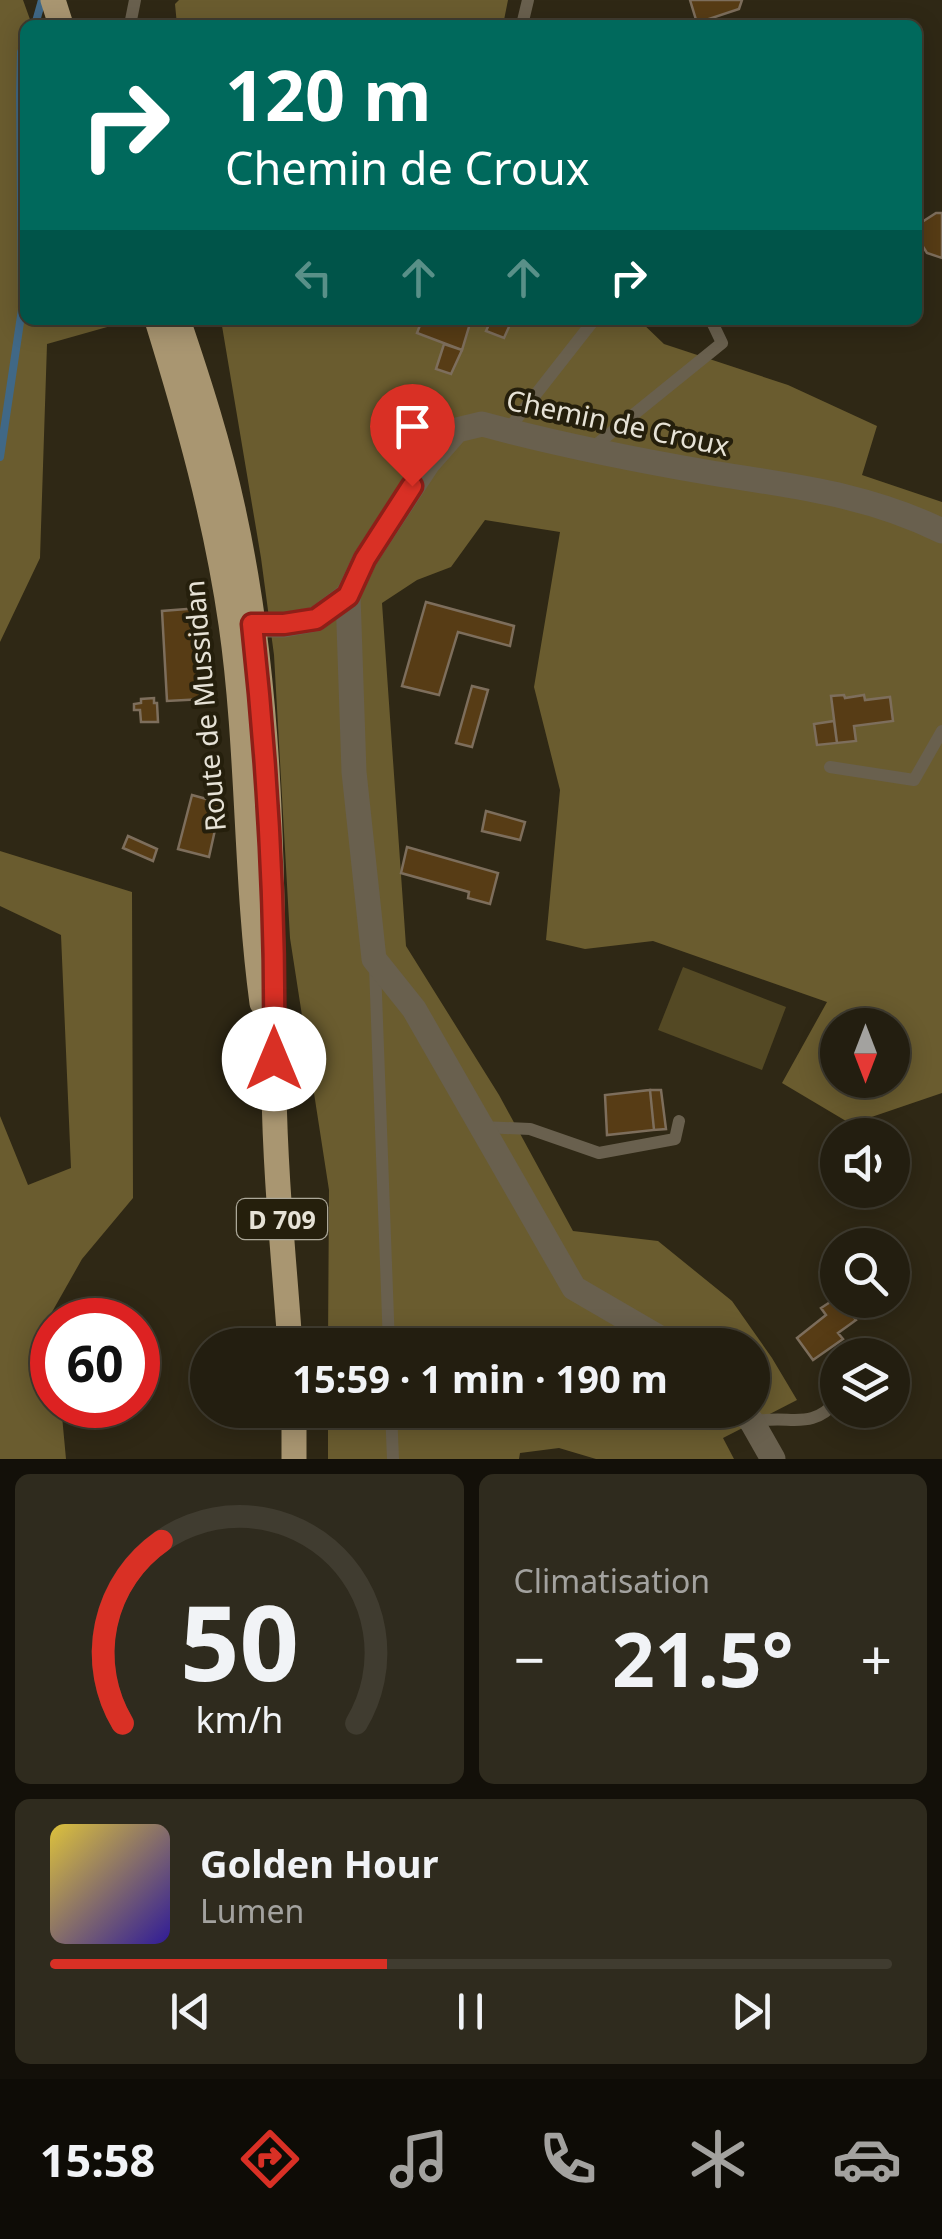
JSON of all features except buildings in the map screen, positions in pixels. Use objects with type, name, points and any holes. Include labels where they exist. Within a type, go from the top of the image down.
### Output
[{"type":"main road","name":"Route de Mussidan","points":[[159,325],[242,625]]},
{"type":"main road","name":"Route de Mussidan","points":[[180,325],[206,403],[234,510],[242,625],[252,926],[274,1092],[289,1328]]},
{"type":"main road","points":[[294,1428],[294,1459]]},
{"type":"street","name":"Chemin de Croux","points":[[348,596],[365,559],[428,463],[457,430],[482,424],[592,449],[838,494],[902,511],[942,532]]},
{"type":"street","points":[[242,625],[316,619],[348,596]]},
{"type":"street","points":[[348,596],[354,772],[374,959],[414,1008],[574,1288],[643,1328]]},
{"type":"street","points":[[753,1428],[772,1459]]},
{"type":"lane","points":[[507,431],[590,325]]},
{"type":"lane","points":[[592,449],[722,343],[713,325]]},
{"type":"lane","points":[[830,768],[914,780],[942,731]]},
{"type":"lane","points":[[374,959],[388,1328]]},
{"type":"lane","points":[[482,1127],[530,1129],[599,1154],[675,1139],[680,1121]]},
{"type":"lane","points":[[770,1416],[802,1420],[820,1417]]},
{"type":"lane","points":[[392,1428],[393,1459]]},
{"type":"shaded area","points":[[0,0],[23,0],[30,20],[20,20],[20,325],[114,325],[47,344],[40,558],[0,642]]},
{"type":"shaded area","points":[[179,0],[508,0],[504,20],[177,20],[175,4]]},
{"type":"shaded area","points":[[222,325],[644,325],[664,344],[788,385],[877,426],[862,475],[942,502],[942,1093],[869,1118],[841,1118],[782,1083],[820,1015],[820,1098],[910,1098],[910,1008],[824,1008],[827,1002],[653,941],[585,949],[546,940],[560,790],[534,687],[560,532],[485,520],[451,567],[417,580],[382,603],[406,946],[499,1095],[573,1231],[658,1241],[732,1301],[751,1328],[328,1328],[329,1190],[290,938],[274,655]]},
{"type":"shaded area","points":[[0,851],[132,892],[133,1198],[82,1259],[60,1298],[30,1298],[30,1428],[63,1428],[66,1459],[0,1459],[0,1116],[28,1185],[71,1168],[61,935],[0,906]]},
{"type":"shaded area","points":[[683,967],[786,1007],[762,1070],[658,1030]]},
{"type":"shaded area","points":[[770,1355],[772,1358],[797,1400],[770,1414]]},
{"type":"shaded area","points":[[328,1428],[742,1428],[723,1438],[734,1459],[596,1459],[559,1448],[520,1453],[519,1459],[328,1459]]},
{"type":"waterway","points":[[36,20],[42,0]]},
{"type":"waterway","points":[[0,457],[20,322]]},
{"type":"route","points":[[274,1059],[275,925],[269,785],[252,624],[316,619],[348,596],[365,559],[412,486]]}]
